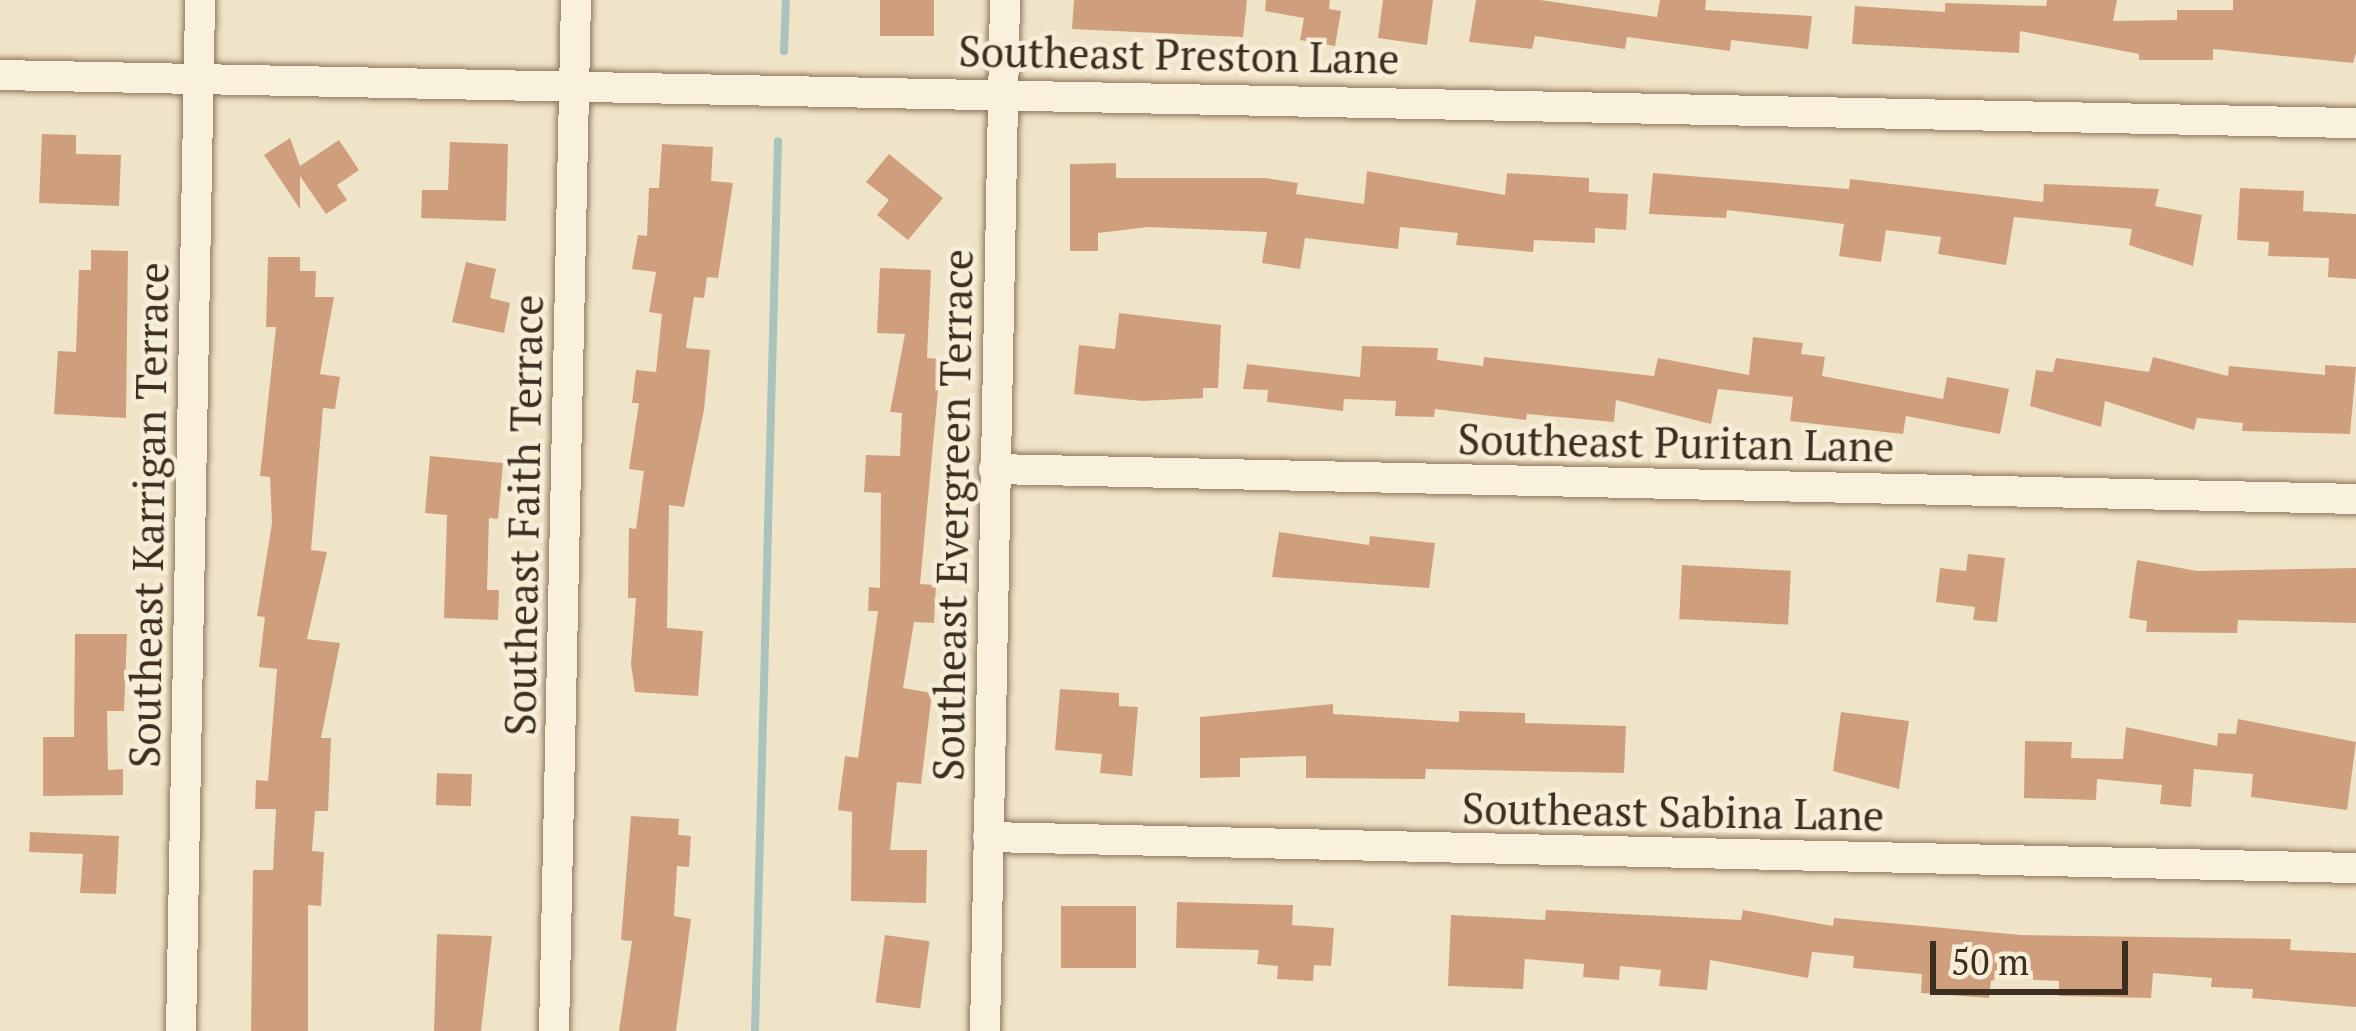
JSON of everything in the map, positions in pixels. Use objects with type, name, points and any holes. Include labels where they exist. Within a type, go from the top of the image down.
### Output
[{"type":"street","name":"Southeast Karrigan Terrace","points":[[181,1031],[200,0]]},
{"type":"street","name":"Southeast Faith Terrace","points":[[554,1031],[576,0]]},
{"type":"street","name":"Southeast Evergreen Terrace","points":[[985,1031],[1005,0]]},
{"type":"street","name":"Southeast Preston Lane","points":[[0,75],[1004,91],[2356,123]]},
{"type":"street","name":"Southeast Puritan Lane","points":[[994,469],[2356,499]]},
{"type":"street","name":"Southeast Sabina Lane","points":[[988,837],[2356,868]]},
{"type":"building","points":[[880,0],[934,0],[934,36],[880,36]]},
{"type":"building","points":[[1074,0],[1247,0],[1243,37],[1072,29]]},
{"type":"building","points":[[1266,0],[1330,0],[1329,9],[1341,11],[1335,46],[1300,40],[1304,18],[1265,11]]},
{"type":"building","points":[[1383,0],[1433,0],[1427,45],[1378,38]]},
{"type":"building","points":[[1476,0],[1540,0],[1657,17],[1660,0],[1706,0],[1705,10],[1812,16],[1808,49],[1731,40],[1730,51],[1627,37],[1625,49],[1535,36],[1532,49],[1469,42]]},
{"type":"building","points":[[2047,0],[2117,0],[2113,21],[2177,20],[2177,10],[2233,10],[2233,0],[2356,0],[2356,53],[2353,63],[2213,49],[2213,60],[2139,60],[2139,54],[2020,31],[2019,53],[1852,44],[1855,6],[1945,12],[1945,3],[2046,6]]},
{"type":"building","points":[[42,134],[76,135],[76,154],[121,155],[119,206],[39,203]]},
{"type":"building","points":[[290,138],[300,166],[339,140],[359,170],[337,185],[347,200],[326,214],[300,176],[300,209],[264,155]]},
{"type":"building","points":[[450,142],[508,144],[506,221],[421,218],[422,190],[448,190]]},
{"type":"building","points":[[662,144],[713,147],[711,181],[733,183],[718,278],[707,277],[704,298],[694,297],[686,348],[710,350],[704,410],[684,507],[669,505],[667,628],[703,631],[698,696],[635,692],[631,664],[636,598],[628,598],[629,528],[636,529],[644,471],[629,469],[639,403],[632,403],[636,370],[656,372],[662,314],[649,312],[656,272],[632,269],[638,235],[647,236],[649,188],[659,188]]},
{"type":"building","points":[[889,154],[943,198],[908,240],[877,215],[889,200],[866,182]]},
{"type":"building","points":[[1116,163],[1116,178],[1265,178],[1298,183],[1296,194],[1364,204],[1367,171],[1505,195],[1507,173],[1589,178],[1589,192],[1628,194],[1626,230],[1595,228],[1595,243],[1534,240],[1533,252],[1456,245],[1458,233],[1400,227],[1398,249],[1305,238],[1300,269],[1262,263],[1267,232],[1148,227],[1098,233],[1098,251],[1070,251],[1070,164]]},
{"type":"building","points":[[1653,173],[1849,189],[1850,179],[2043,202],[2044,184],[2159,189],[2155,206],[2202,215],[2193,266],[2129,245],[2132,229],[2014,217],[2006,265],[1938,254],[1941,237],[1886,230],[1881,262],[1839,256],[1844,224],[1727,210],[1726,218],[1649,214]]},
{"type":"building","points":[[2240,188],[2304,191],[2303,211],[2356,214],[2356,279],[2328,277],[2329,258],[2268,256],[2269,242],[2237,240]]},
{"type":"building","points":[[91,250],[128,251],[126,418],[54,414],[58,351],[76,352],[79,270],[91,270]]},
{"type":"building","points":[[268,257],[300,257],[300,271],[316,271],[315,297],[334,297],[320,374],[340,377],[335,409],[323,408],[311,550],[327,552],[307,639],[340,643],[321,738],[331,738],[328,811],[315,811],[312,851],[324,852],[321,906],[308,905],[308,1031],[251,1031],[253,870],[273,870],[276,809],[255,809],[256,780],[268,781],[277,669],[259,667],[265,617],[257,616],[272,523],[270,477],[260,476],[276,327],[266,327]]},
{"type":"building","points":[[466,262],[496,269],[490,298],[510,303],[504,333],[452,322]]},
{"type":"building","points":[[880,268],[931,270],[927,358],[941,359],[920,584],[936,585],[934,623],[914,622],[903,688],[932,693],[921,784],[897,782],[890,850],[927,850],[926,903],[851,901],[852,812],[838,810],[845,756],[858,758],[878,611],[868,611],[869,587],[880,588],[881,493],[864,492],[866,455],[900,456],[902,413],[890,412],[905,334],[877,333]]},
{"type":"building","points":[[1119,313],[1221,325],[1218,388],[1203,388],[1203,398],[1142,401],[1074,394],[1079,345],[1115,349]]},
{"type":"building","points":[[1753,337],[1803,343],[1801,354],[1825,357],[1822,376],[1943,399],[1947,377],[2009,389],[2000,434],[1906,416],[1903,434],[1790,421],[1793,397],[1718,389],[1711,424],[1616,400],[1614,422],[1527,414],[1526,420],[1435,409],[1434,417],[1395,416],[1396,401],[1344,399],[1343,411],[1267,402],[1268,390],[1243,389],[1247,364],[1360,377],[1362,346],[1438,348],[1437,360],[1483,366],[1484,357],[1654,376],[1658,358],[1749,375]]},
{"type":"building","points":[[2153,357],[2228,376],[2229,366],[2325,375],[2325,365],[2356,367],[2350,434],[2242,431],[2243,423],[2197,418],[2194,430],[2105,401],[2101,427],[2030,406],[2036,370],[2053,372],[2056,358],[2149,372]]},
{"type":"building","points":[[430,456],[503,463],[498,519],[489,518],[487,590],[499,590],[498,620],[444,618],[447,515],[425,513]]},
{"type":"building","points":[[1279,532],[1369,545],[1370,536],[1435,543],[1429,588],[1272,577]]},
{"type":"building","points":[[1968,554],[2005,558],[1997,622],[1973,620],[1975,607],[1936,602],[1940,568],[1966,571]]},
{"type":"building","points":[[2137,560],[2197,571],[2356,568],[2356,623],[2238,620],[2237,633],[2146,632],[2147,621],[2129,618]]},
{"type":"building","points":[[1682,565],[1791,571],[1788,625],[1679,619]]},
{"type":"building","points":[[75,634],[127,634],[124,711],[107,711],[108,770],[123,769],[123,795],[43,796],[43,737],[74,737]]},
{"type":"building","points":[[1060,689],[1119,693],[1119,706],[1138,707],[1132,776],[1100,773],[1102,754],[1055,750]]},
{"type":"building","points":[[1333,704],[1333,714],[1459,722],[1459,711],[1525,713],[1525,723],[1626,726],[1624,773],[1426,769],[1425,779],[1306,778],[1306,756],[1240,758],[1240,777],[1200,778],[1200,717]]},
{"type":"building","points":[[1841,712],[1909,721],[1899,789],[1833,771]]},
{"type":"building","points":[[2238,719],[2356,742],[2347,810],[2251,797],[2253,774],[2194,769],[2191,807],[2160,804],[2162,785],[2097,779],[2096,800],[2024,798],[2025,741],[2072,742],[2071,758],[2123,759],[2126,727],[2217,746],[2218,733],[2236,734]]},
{"type":"building","points":[[437,773],[472,774],[471,806],[436,805]]},
{"type":"building","points":[[631,816],[679,819],[678,835],[691,836],[689,867],[677,866],[674,916],[691,919],[676,1031],[619,1031],[632,941],[621,940]]},
{"type":"building","points":[[30,832],[119,836],[116,894],[80,893],[83,854],[29,852]]},
{"type":"building","points":[[1177,902],[1293,905],[1292,925],[1334,928],[1331,966],[1314,965],[1313,981],[1277,979],[1278,966],[1257,964],[1259,950],[1176,948]]},
{"type":"building","points":[[1061,906],[1136,906],[1136,968],[1061,968]]},
{"type":"building","points":[[1546,910],[1741,920],[1743,910],[1833,926],[1834,918],[2021,935],[2291,939],[2290,950],[2356,953],[2356,1007],[2252,998],[2253,989],[2211,987],[2212,978],[2153,973],[2151,998],[2059,996],[2059,981],[2000,978],[1991,981],[1989,998],[1921,993],[1922,974],[1853,968],[1854,956],[1812,952],[1808,978],[1710,960],[1707,990],[1659,986],[1661,970],[1620,966],[1619,980],[1583,977],[1584,964],[1525,959],[1523,989],[1448,986],[1451,915],[1545,920]]},
{"type":"building","points":[[437,934],[492,936],[481,1031],[434,1031]]},
{"type":"building","points":[[885,935],[930,941],[920,1009],[876,1002]]},
{"type":"waterway","points":[[784,51],[786,0]]},
{"type":"waterway","points":[[755,1031],[778,141]]}]
